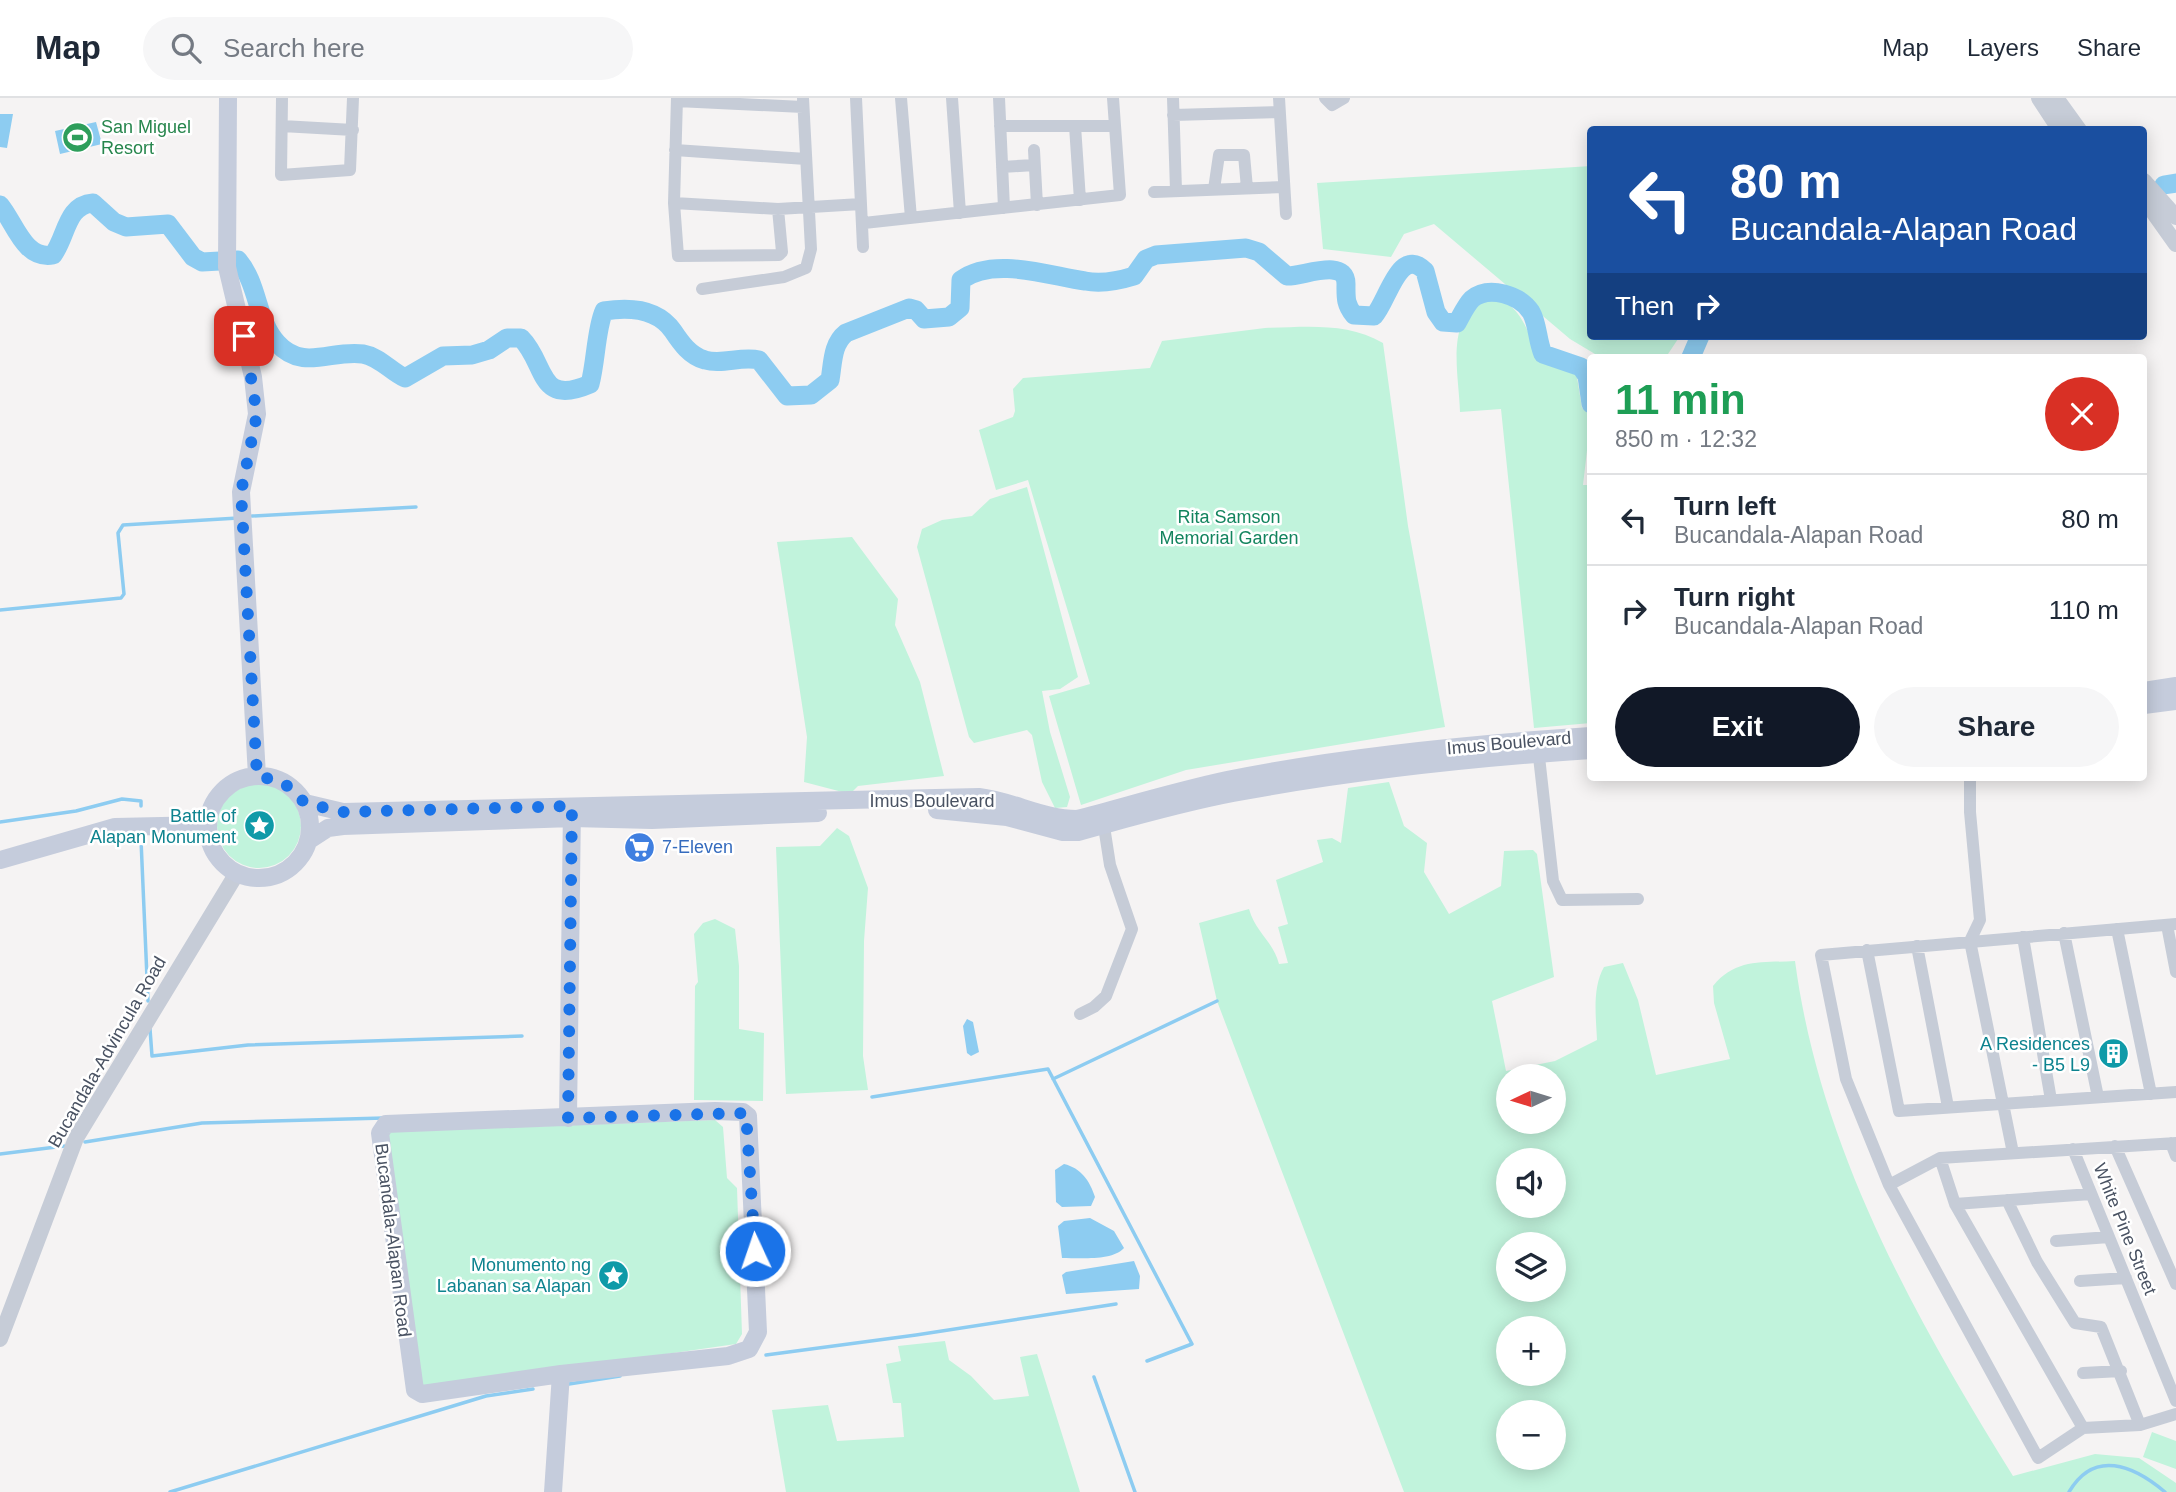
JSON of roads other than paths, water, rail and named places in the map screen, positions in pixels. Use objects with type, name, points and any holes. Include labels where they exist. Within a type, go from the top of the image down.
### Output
[{"type":"main road","points":[[228,98],[227,260],[253,377],[257,414],[241,492],[257,776]]},
{"type":"main road","points":[[2147,691],[2176,686]]},
{"type":"main road","points":[[2147,705],[2176,701]]},
{"type":"main road","name":"Imus Boulevard","points":[[305,803],[343,812],[572,812],[652,820],[948,809],[1007,817],[1063,832],[1102,819],[1229,787],[1538,747],[1587,737]]},
{"type":"main road","name":"Imus Boulevard","points":[[1538,747],[1587,750]]},
{"type":"main road","points":[[257,776],[283,782],[305,803],[310,828],[308,841],[301,857],[289,869],[276,876],[252,878],[237,873],[217,856],[208,825],[214,803],[220,794],[238,780],[257,776]]},
{"type":"main road","points":[[568,1118],[572,812]]},
{"type":"main road","name":"Imus Boulevard","points":[[308,841],[328,828],[343,825],[572,812]]},
{"type":"main road","points":[[0,860],[116,827],[208,825]]},
{"type":"main road","name":"Bucandala-Alapan Road","points":[[746,1113],[758,1332],[749,1349],[728,1356],[561,1374],[422,1394],[415,1390],[380,1133],[386,1124],[395,1122],[568,1118],[746,1113]]},
{"type":"main road","points":[[553,1492],[561,1374]]},
{"type":"street","points":[[282,98],[281,175],[350,170],[353,98]]},
{"type":"street","points":[[856,98],[864,223],[863,247]]},
{"type":"street","points":[[901,98],[911,218]]},
{"type":"street","points":[[952,98],[960,213]]},
{"type":"street","points":[[999,98],[1004,208]]},
{"type":"street","points":[[864,223],[1121,195],[1113,98]]},
{"type":"street","points":[[1173,98],[1177,190]]},
{"type":"street","points":[[1279,98],[1286,214]]},
{"type":"street","points":[[1325,98],[1332,105],[1344,98]]},
{"type":"street","points":[[2039,98],[2057,126]]},
{"type":"street","points":[[2056,98],[2077,126]]},
{"type":"street","points":[[702,289],[784,277],[806,268],[811,249],[803,102],[677,99],[674,203],[677,254],[680,257],[779,255],[782,252],[778,209]]},
{"type":"street","points":[[1173,115],[1279,113]]},
{"type":"street","points":[[282,126],[353,130]]},
{"type":"street","points":[[1075,126],[1080,200]]},
{"type":"street","points":[[1000,127],[1114,126]]},
{"type":"street","points":[[676,150],[806,159]]},
{"type":"street","points":[[1034,150],[1037,205]]},
{"type":"street","points":[[1214,189],[1219,155],[1244,155],[1247,188]]},
{"type":"street","points":[[1002,167],[1034,165]]},
{"type":"street","points":[[2147,184],[2176,217]]},
{"type":"street","points":[[1154,192],[1284,187]]},
{"type":"street","points":[[674,203],[778,209],[861,205]]},
{"type":"street","points":[[2147,203],[2176,244]]},
{"type":"street","points":[[1538,747],[1553,881],[1562,900],[1638,899]]},
{"type":"street","points":[[1970,781],[1969,812],[1980,920],[1970,941],[2013,1153]]},
{"type":"street","points":[[1080,1014],[1107,996],[1132,929],[1110,864],[1102,819]]},
{"type":"street","name":"Bucandala-Advincula Road","points":[[0,1339],[76,1138],[237,873]]},
{"type":"street","points":[[2176,972],[2171,924],[1821,955],[1846,1079],[1889,1185],[2038,1458],[2083,1428],[2140,1425],[2176,1414]]},
{"type":"street","points":[[2117,929],[2151,1094]]},
{"type":"street","points":[[2064,933],[2098,1097]]},
{"type":"street","points":[[2023,937],[2051,1100]]},
{"type":"street","points":[[1917,946],[1948,1107]]},
{"type":"street","points":[[1867,950],[1899,1111],[2176,1092]]},
{"type":"street","points":[[1889,1185],[1940,1158],[2174,1143],[2176,1156]]},
{"type":"street","points":[[2115,1146],[2176,1284]]},
{"type":"street","name":"White Pine Street","points":[[2073,1149],[2176,1401]]},
{"type":"street","points":[[1940,1158],[1955,1204],[2083,1428]]},
{"type":"street","points":[[1955,1204],[2091,1194]]},
{"type":"street","points":[[2007,1200],[2037,1262],[2075,1323],[2101,1327],[2121,1371],[2140,1425]]},
{"type":"street","points":[[2056,1241],[2109,1237]]},
{"type":"street","points":[[2080,1281],[2126,1278]]},
{"type":"street","points":[[2083,1373],[2121,1371]]},
{"type":"water","points":[[0,114],[13,114],[7,148],[0,147]]},
{"type":"water","name":"San Miguel Resort","points":[[96,122],[102,144],[60,154],[55,131]]},
{"type":"water","points":[[967,1019],[973,1022],[979,1052],[971,1056],[967,1053],[963,1026]]},
{"type":"water","points":[[1064,1164],[1080,1172],[1087,1181],[1095,1197],[1091,1206],[1062,1207],[1056,1202],[1055,1170]]},
{"type":"water","points":[[1090,1218],[1114,1231],[1124,1248],[1104,1257],[1062,1258],[1058,1226],[1064,1221]]},
{"type":"water","points":[[1134,1261],[1140,1276],[1139,1289],[1066,1294],[1062,1275],[1066,1272]]},
{"type":"waterway","points":[[2164,185],[2176,183]]},
{"type":"waterway","points":[[0,205],[27,246],[43,255],[53,255],[72,215],[84,205],[93,203],[114,222],[126,227],[168,224],[193,257],[202,262],[238,260],[250,280],[270,334],[287,352],[307,358],[363,354],[375,358],[405,378],[443,356],[472,355],[489,350],[507,338],[521,338],[545,379],[561,390],[573,390],[590,384],[604,311],[623,309],[642,311],[659,318],[686,348],[700,358],[718,362],[759,360],[787,396],[811,395],[830,380],[836,348],[846,333],[909,308],[916,310],[924,319],[949,317],[960,308],[961,280],[974,273],[1005,268],[1091,282],[1110,281],[1134,276],[1146,259],[1156,255],[1246,248],[1259,252],[1287,276],[1322,270],[1339,272],[1344,276],[1346,297],[1354,315],[1374,316],[1395,278],[1408,265],[1416,265],[1425,271],[1436,312],[1443,322],[1457,323],[1470,301],[1479,295],[1495,292],[1512,297],[1531,312],[1543,354],[1581,367],[1587,376]]},
{"type":"waterway","points":[[1692,354],[1698,340]]},
{"type":"waterway","points":[[252,516],[416,507]]},
{"type":"waterway","points":[[0,610],[121,598],[124,594],[118,533],[123,525],[238,518]]},
{"type":"waterway","points":[[0,822],[76,811],[122,799],[141,801],[141,806]]},
{"type":"waterway","points":[[141,840],[148,1001]]},
{"type":"waterway","points":[[1053,1079],[1217,1001]]},
{"type":"waterway","points":[[150,1029],[152,1056],[248,1045],[522,1036]]},
{"type":"waterway","points":[[872,1097],[1048,1069],[1192,1344],[1147,1361]]},
{"type":"waterway","points":[[85,1142],[202,1123],[384,1118]]},
{"type":"waterway","points":[[0,1154],[64,1146]]},
{"type":"waterway","points":[[766,1355],[1116,1304]]},
{"type":"waterway","points":[[569,1384],[620,1376]]},
{"type":"waterway","points":[[1094,1377],[1135,1492]]},
{"type":"waterway","points":[[170,1492],[486,1396],[533,1389]]},
{"type":"waterway","points":[[2069,1492],[2090,1470],[2102,1466],[2127,1469],[2153,1482],[2165,1492]]},
{"type":"place","name":"San Miguel Resort","points":[[78,137]]},
{"type":"place","name":"Battle of Alapan Monument","points":[[259,826]]},
{"type":"place","name":"7-Eleven","points":[[639,847]]},
{"type":"place","name":"A Residences - B5 L9","points":[[2113,1054]]},
{"type":"place","name":"Monumento ng Labanan sa Alapan","points":[[614,1275]]},
{"type":"park label","name":"Rita Samson Memorial Garden","points":[[1229,527]]}]
